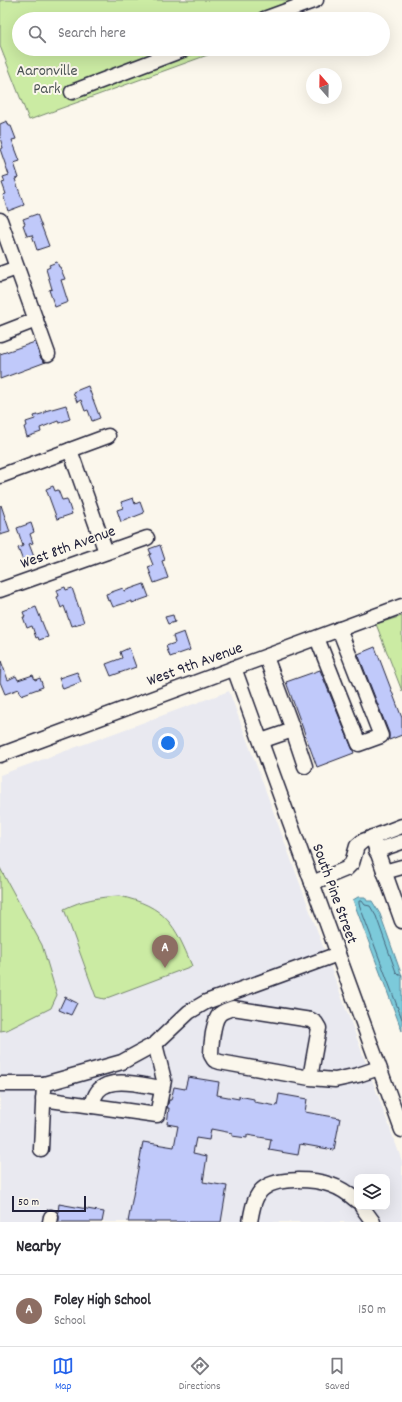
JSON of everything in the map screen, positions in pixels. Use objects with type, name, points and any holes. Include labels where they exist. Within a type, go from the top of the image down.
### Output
[{"type":"street","points":[[283,12],[316,0]]},
{"type":"street","points":[[72,92],[167,56]]},
{"type":"street","points":[[0,220],[48,354]]},
{"type":"street","points":[[0,274],[17,268]]},
{"type":"street","points":[[0,334],[36,320]]},
{"type":"street","points":[[0,476],[108,436]]},
{"type":"street","points":[[70,450],[106,552]]},
{"type":"street","name":"West 8th Avenue","points":[[0,590],[148,538]]},
{"type":"street","name":"West 9th Avenue","points":[[0,755],[402,606]]},
{"type":"street","points":[[317,638],[359,744],[381,736],[339,629]]},
{"type":"street","points":[[266,657],[306,766]]},
{"type":"street","name":"South Pine Street","points":[[234,668],[402,1130]]},
{"type":"street","points":[[261,741],[292,730]]},
{"type":"street","points":[[312,883],[346,869],[352,863],[357,846],[363,841],[402,826]]},
{"type":"street","points":[[372,838],[402,921]]},
{"type":"street","points":[[376,851],[402,842]]},
{"type":"street","points":[[384,872],[402,867]]},
{"type":"street","points":[[0,1084],[44,1084],[122,1062],[155,1044],[189,1012],[206,1002],[338,954]]},
{"type":"street","points":[[310,1078],[318,1028],[316,1023],[311,1020],[233,1008],[219,1014],[216,1021],[211,1051],[211,1055],[214,1060],[310,1078],[335,1080],[358,1075],[379,1068]]},
{"type":"street","points":[[43,1099],[157,1115],[164,1080],[155,1044]]},
{"type":"street","points":[[92,1106],[98,1091],[107,1084],[121,1082],[162,1088]]},
{"type":"street","points":[[40,1149],[44,1084]]},
{"type":"street","points":[[250,1222],[252,1210],[263,1188],[276,1182],[320,1182],[341,1189],[354,1199]]},
{"type":"street","points":[[364,1210],[373,1222]]},
{"type":"shaded area","points":[[229,691],[402,1161],[402,1222],[0,1222],[0,775]]},
{"type":"green space","name":"Aaronville Park","points":[[0,0],[293,0],[296,12],[12,12],[12,56],[205,56],[29,120],[0,46]]},
{"type":"green space","points":[[402,616],[402,691],[376,624]]},
{"type":"green space","points":[[0,868],[42,945],[57,995],[51,1008],[7,1030],[0,1031]]},
{"type":"green space","points":[[119,896],[148,905],[167,919],[180,939],[192,966],[104,999],[96,997],[64,909],[77,903],[104,897]]},
{"type":"water","points":[[358,897],[365,897],[367,901],[372,901],[380,914],[402,976],[402,1031],[353,900]]},
{"type":"building","points":[[7,121],[9,126],[11,126],[16,139],[12,140],[20,161],[14,163],[19,178],[15,179],[24,205],[8,211],[3,195],[6,194],[2,183],[5,182],[3,177],[9,175],[0,149],[3,148],[0,138],[0,124]]},
{"type":"building","points":[[37,214],[49,246],[37,250],[32,235],[27,236],[23,225],[25,224],[23,219]]},
{"type":"building","points":[[57,262],[65,279],[61,280],[68,302],[55,307],[49,290],[52,289],[46,269],[50,267],[49,265]]},
{"type":"building","points":[[35,342],[40,357],[46,362],[0,379],[0,354]]},
{"type":"building","points":[[88,386],[100,418],[92,421],[88,410],[85,411],[81,400],[77,402],[73,392]]},
{"type":"building","points":[[66,405],[70,419],[59,423],[58,421],[40,428],[41,432],[27,437],[24,427],[27,426],[26,422],[35,419],[34,416],[45,413],[45,411]]},
{"type":"building","points":[[53,486],[55,491],[58,490],[62,500],[67,499],[72,514],[57,519],[46,489]]},
{"type":"building","points":[[133,498],[135,504],[140,502],[144,513],[121,522],[117,510],[123,508],[121,502]]},
{"type":"building","points":[[1,505],[10,532],[0,535],[0,506]]},
{"type":"building","points":[[31,523],[34,532],[30,534],[33,543],[29,544],[34,557],[23,561],[18,548],[23,546],[17,528]]},
{"type":"building","points":[[160,545],[165,560],[162,561],[168,578],[154,583],[148,567],[153,565],[149,555],[151,554],[149,549]]},
{"type":"building","points":[[144,584],[149,597],[132,603],[132,601],[113,607],[110,600],[108,601],[106,594],[123,588],[124,591]]},
{"type":"building","points":[[65,587],[66,590],[72,588],[84,622],[71,626],[64,606],[61,608],[57,597],[59,596],[57,590]]},
{"type":"building","points":[[36,607],[48,637],[39,640],[38,637],[36,638],[32,626],[27,628],[23,617],[25,617],[23,612]]},
{"type":"building","points":[[173,615],[175,622],[168,624],[165,617]]},
{"type":"building","points":[[184,632],[190,650],[170,657],[166,646],[175,643],[173,636]]},
{"type":"building","points":[[375,647],[402,718],[402,735],[389,740],[389,733],[358,654]]},
{"type":"building","points":[[129,648],[136,667],[111,676],[106,664],[122,658],[120,652]]},
{"type":"building","points":[[1,661],[8,680],[16,676],[18,680],[33,675],[35,680],[40,678],[43,687],[21,695],[19,689],[5,694],[0,682]]},
{"type":"building","points":[[320,670],[354,753],[317,767],[286,682]]},
{"type":"building","points":[[77,672],[81,682],[63,689],[59,678]]},
{"type":"building","points":[[65,997],[77,1003],[71,1015],[59,1010]]},
{"type":"building","points":[[188,1077],[219,1082],[217,1095],[239,1099],[239,1096],[254,1099],[254,1102],[277,1106],[279,1094],[307,1099],[305,1112],[340,1118],[334,1150],[300,1144],[298,1155],[269,1150],[271,1139],[247,1135],[247,1138],[232,1136],[232,1133],[211,1129],[209,1140],[196,1138],[193,1153],[207,1156],[203,1182],[227,1186],[221,1222],[128,1222],[143,1142],[174,1147],[178,1126],[167,1124],[169,1108],[167,1108],[169,1100],[171,1100],[174,1087],[185,1089]]},
{"type":"building","points":[[59,1204],[104,1212],[102,1222],[59,1222]]},
{"type":"place","name":"Foley High School","points":[[165,968]]}]
